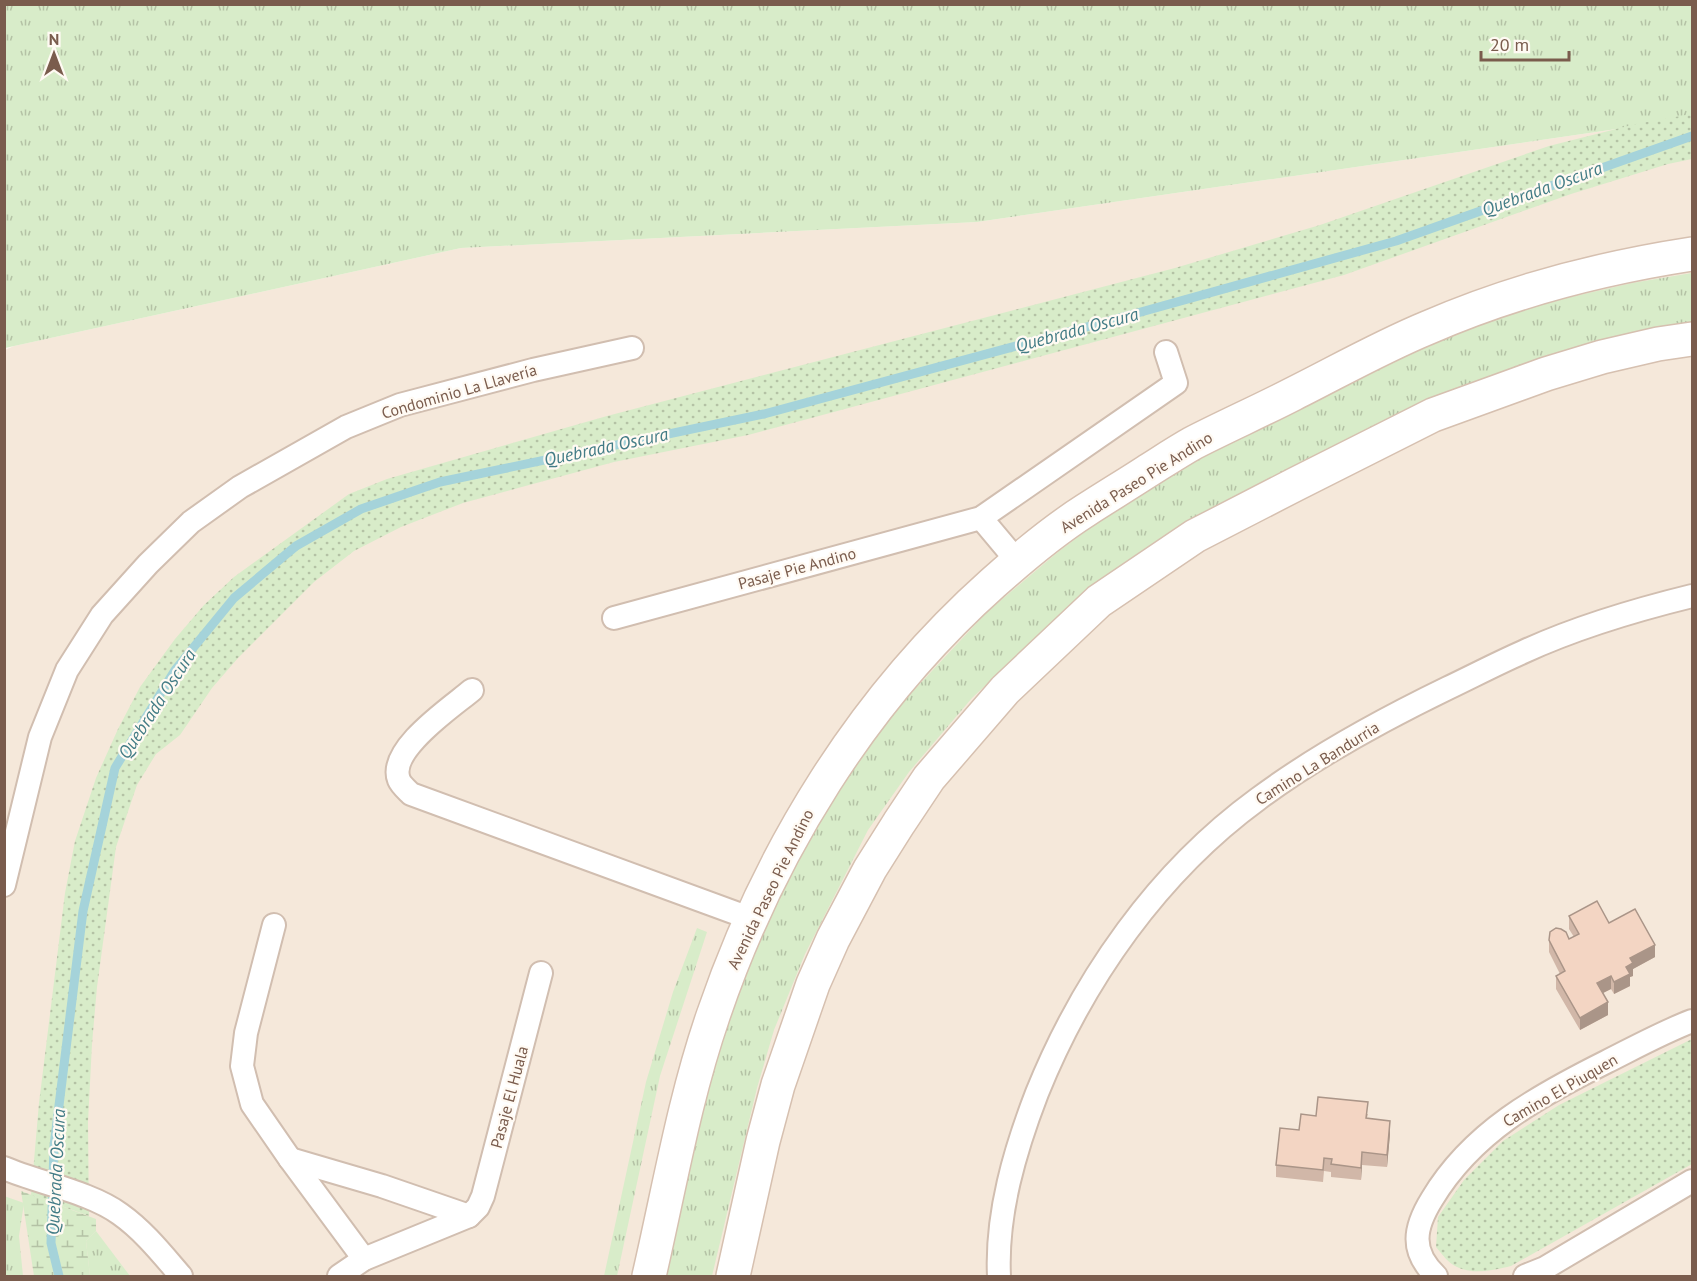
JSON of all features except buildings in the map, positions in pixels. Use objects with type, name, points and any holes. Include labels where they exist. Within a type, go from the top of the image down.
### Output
[{"type":"main road","name":"Avenida Paseo Pie Andino","points":[[649,1276],[694,1080],[731,967],[752,919],[791,838],[819,789],[864,724],[920,655],[967,606],[1017,561],[1084,511],[1190,445],[1373,352],[1483,305],[1539,287],[1595,272],[1692,254]]},
{"type":"main road","points":[[733,1276],[778,1085],[813,984],[833,939],[870,869],[929,778],[1005,690],[1099,601],[1195,536],[1433,415],[1536,377],[1602,357],[1692,339]]},
{"type":"street","name":"Condominio La Llavería","points":[[4,885],[40,736],[67,670],[102,615],[148,564],[191,522],[240,487],[346,427],[400,405],[533,370],[632,348]]},
{"type":"street","name":"Pasaje Pie Andino","points":[[614,618],[981,518],[1176,383],[1166,352]]},
{"type":"street","points":[[981,518],[1017,561]]},
{"type":"street","name":"Camino La Bandurria","points":[[999,1276],[1000,1240],[1005,1201],[1028,1117],[1046,1072],[1079,1006],[1118,944],[1160,890],[1194,853],[1228,822],[1290,776],[1325,754],[1427,699],[1525,651],[1574,631],[1624,614],[1692,596]]},
{"type":"street","points":[[472,690],[408,746],[399,762],[398,771],[399,780],[411,794],[752,919]]},
{"type":"street","points":[[274,926],[246,1033],[242,1066],[252,1104],[364,1259]]},
{"type":"street","name":"Pasaje El Huala","points":[[469,1216],[478,1207],[483,1196],[541,973]]},
{"type":"street","name":"Camino El Piuquen","points":[[1436,1276],[1419,1252],[1417,1230],[1436,1191],[1469,1150],[1503,1120],[1532,1102],[1586,1072],[1692,1021]]},
{"type":"street","points":[[290,1159],[382,1186],[469,1216]]},
{"type":"street","points":[[8,1169],[95,1201],[119,1213],[149,1239],[181,1276]]},
{"type":"street","points":[[1525,1276],[1545,1268],[1692,1181]]},
{"type":"street","points":[[339,1276],[364,1259],[469,1216]]},
{"type":"shaded area","points":[[1692,118],[1692,1276],[5,1276],[5,350],[14,346],[461,248],[977,222]]},
{"type":"green space","points":[[5,5],[1692,5],[1692,118],[977,222],[461,248],[5,348]]},
{"type":"green space","points":[[1692,114],[1692,159],[1668,164],[1571,194],[1344,275],[748,435],[614,462],[463,503],[401,527],[354,551],[314,582],[238,658],[212,688],[180,735],[156,754],[137,785],[116,847],[97,987],[88,1122],[89,1216],[31,1195],[39,1103],[65,893],[75,841],[96,778],[118,729],[140,687],[175,639],[204,605],[234,577],[349,494],[387,479],[607,416],[1175,268],[1320,225],[1549,146],[1636,124]]},
{"type":"green space","points":[[1692,273],[1692,324],[1426,402],[1272,477],[1177,527],[1118,567],[1037,637],[972,698],[909,772],[868,830],[805,954],[774,1030],[757,1088],[712,1276],[660,1276],[708,1072],[779,889],[838,788],[902,703],[987,612],[1058,552],[1142,489],[1346,382],[1427,344],[1540,304],[1632,283]]},
{"type":"green space","points":[[697,928],[707,932],[660,1076],[617,1276],[604,1276],[646,1082],[673,992]]},
{"type":"green space","points":[[1692,1039],[1692,1164],[1511,1266],[1470,1271],[1448,1261],[1436,1247],[1438,1217],[1464,1180],[1503,1141],[1559,1105]]},
{"type":"green space","points":[[21,1191],[96,1219],[96,1231],[86,1241],[90,1276],[34,1276]]},
{"type":"green space","points":[[4,1196],[24,1203],[19,1236],[23,1276],[5,1276]]},
{"type":"green space","points":[[96,1231],[130,1276],[90,1276],[86,1241]]},
{"type":"waterway","name":"Quebrada Oscura","points":[[59,1276],[51,1243],[54,1146],[83,911],[115,768],[175,670],[234,598],[296,546],[361,509],[440,482],[764,414],[1105,322],[1396,241],[1692,136]]}]
